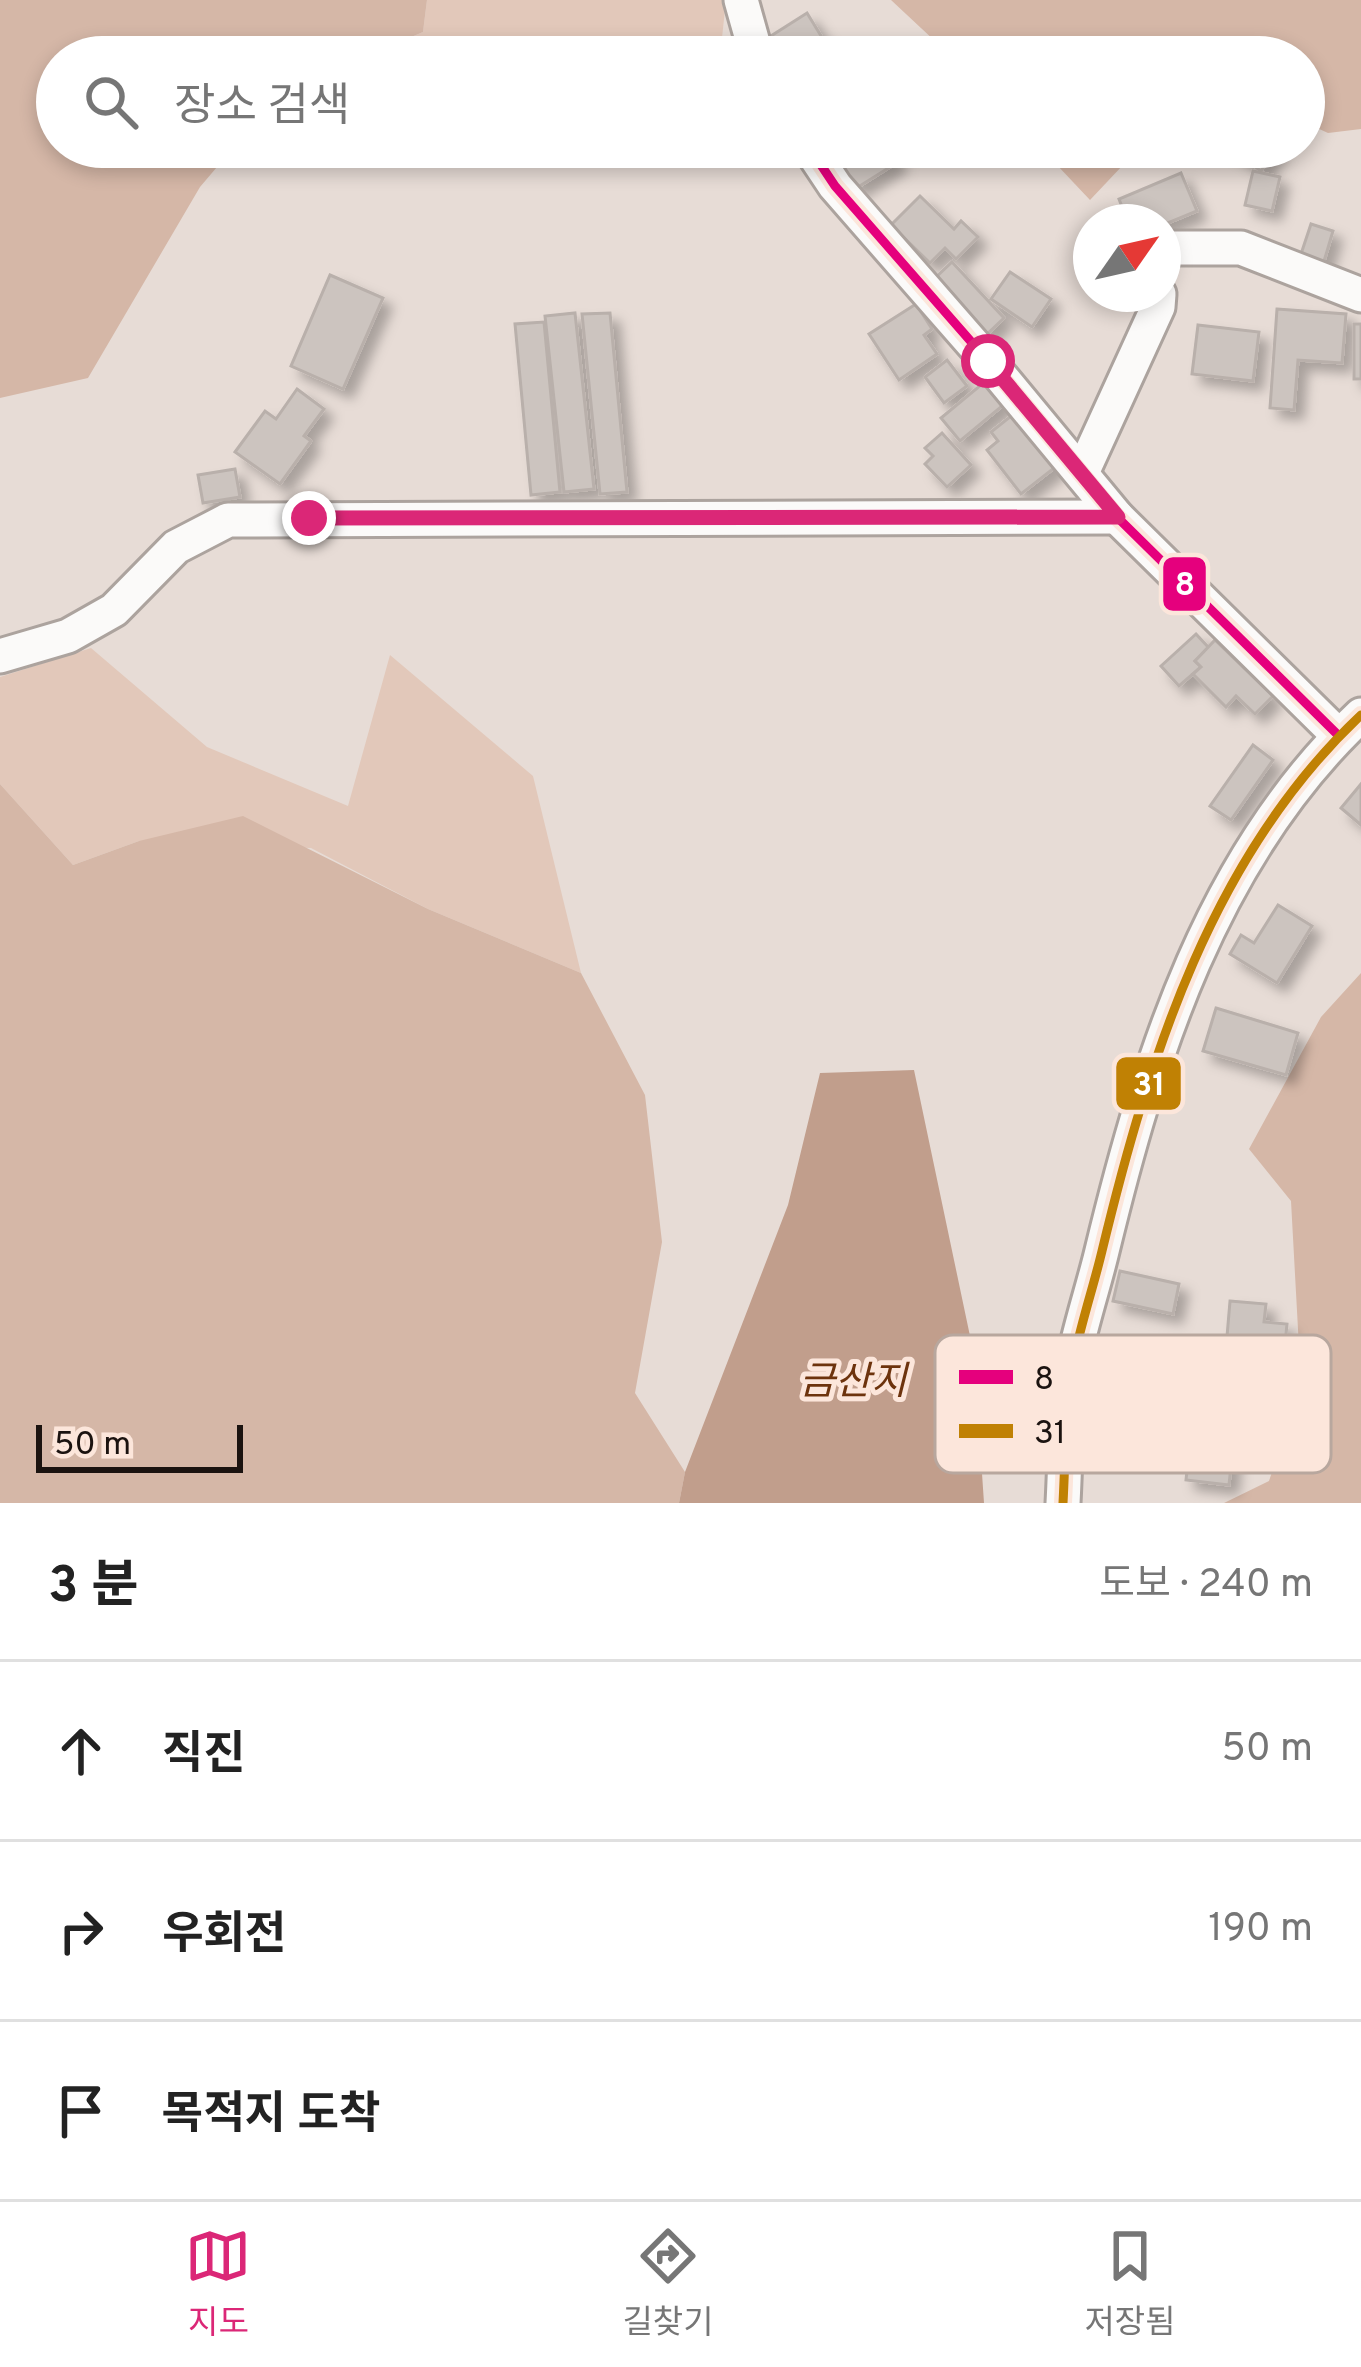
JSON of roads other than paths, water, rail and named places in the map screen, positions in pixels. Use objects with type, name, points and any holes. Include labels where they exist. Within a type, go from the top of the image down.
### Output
[{"type":"street","points":[[741,0],[752,36]]},
{"type":"street","points":[[823,168],[1118,517],[1350,725],[1286,798],[1193,957],[1129,1141],[1082,1335]]},
{"type":"street","points":[[1181,248],[1241,248],[1361,295]]},
{"type":"street","points":[[1082,473],[1156,312]]},
{"type":"street","points":[[0,656],[68,635],[114,610],[176,547],[228,520],[1118,517]]},
{"type":"street","points":[[1063,1503],[1065,1473]]},
{"type":"water","name":"금산지","points":[[914,1070],[970,1335],[935,1335],[935,1473],[982,1473],[984,1503],[679,1503],[685,1472],[788,1205],[820,1073]]}]
